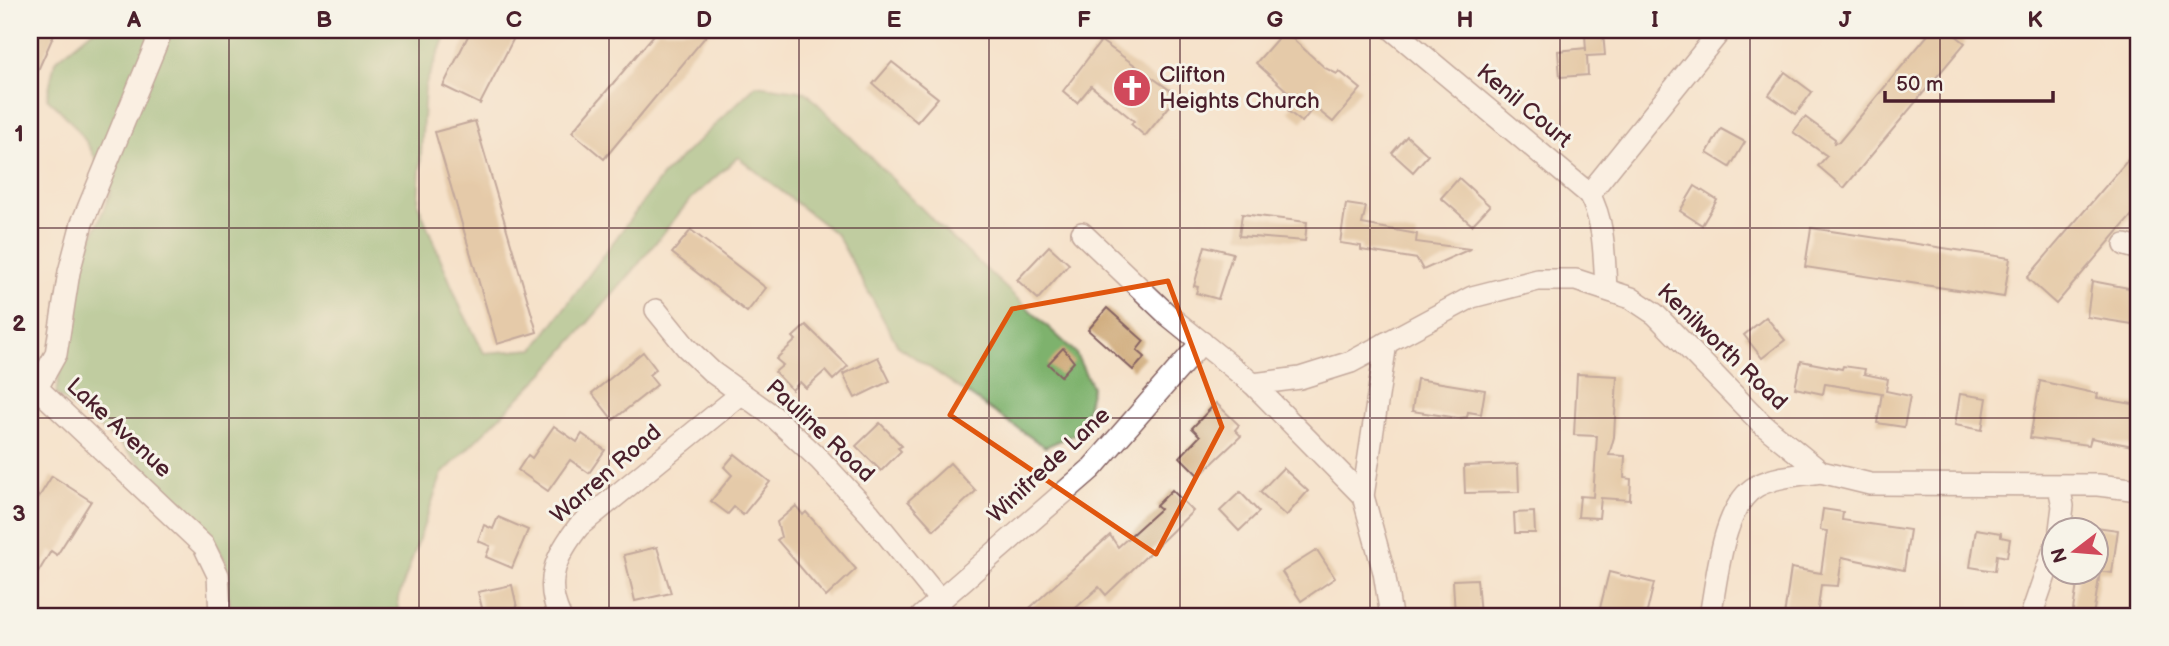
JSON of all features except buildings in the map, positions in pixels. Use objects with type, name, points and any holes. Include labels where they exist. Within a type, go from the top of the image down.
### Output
[{"type":"street","name":"Lake Avenue","points":[[162,30],[82,223],[69,271],[56,354],[37,388],[204,546],[218,575],[220,616]]},
{"type":"street","name":"Kenil Court","points":[[1393,30],[1589,194],[1597,209],[1602,229],[1606,289]]},
{"type":"street","points":[[1589,194],[1721,30]]},
{"type":"street","points":[[1082,233],[1169,316],[1253,384],[1363,496]]},
{"type":"street","name":"Kenilworth Road","points":[[1253,384],[1321,372],[1351,362],[1472,297],[1510,285],[1538,280],[1576,280],[1631,298],[1655,314],[1762,425],[1821,472],[1870,484],[2059,487],[2098,485],[2139,490]]},
{"type":"street","name":"Pauline Road","points":[[656,310],[686,347],[741,394],[773,416],[820,460],[870,514],[939,599]]},
{"type":"street","name":"Winifrede Lane","points":[[922,616],[1091,469],[1202,342]]},
{"type":"street","points":[[1386,344],[1363,496],[1384,572],[1391,616]]},
{"type":"street","name":"Warren Road","points":[[560,616],[551,585],[554,566],[563,547],[579,526],[741,394]]},
{"type":"street","points":[[1710,616],[1728,528],[1743,496],[1772,480],[1821,472]]},
{"type":"street","points":[[2059,487],[2063,506],[2062,516]]},
{"type":"street","points":[[2031,616],[2041,586]]},
{"type":"highlighted area","points":[[1168,281],[1222,427],[1156,554],[950,415],[1012,309]]},
{"type":"green space","points":[[93,30],[448,30],[425,86],[418,204],[460,306],[484,353],[534,349],[663,175],[756,85],[806,92],[937,224],[1075,352],[1092,387],[1082,431],[1045,447],[898,346],[837,235],[738,157],[689,201],[547,370],[442,474],[398,599],[398,616],[229,616],[226,561],[199,522],[120,444],[56,394],[76,278],[111,191],[85,141],[70,120],[47,98],[55,61]]},
{"type":"place","name":"Clifton Heights Church","points":[[1132,88]]}]
